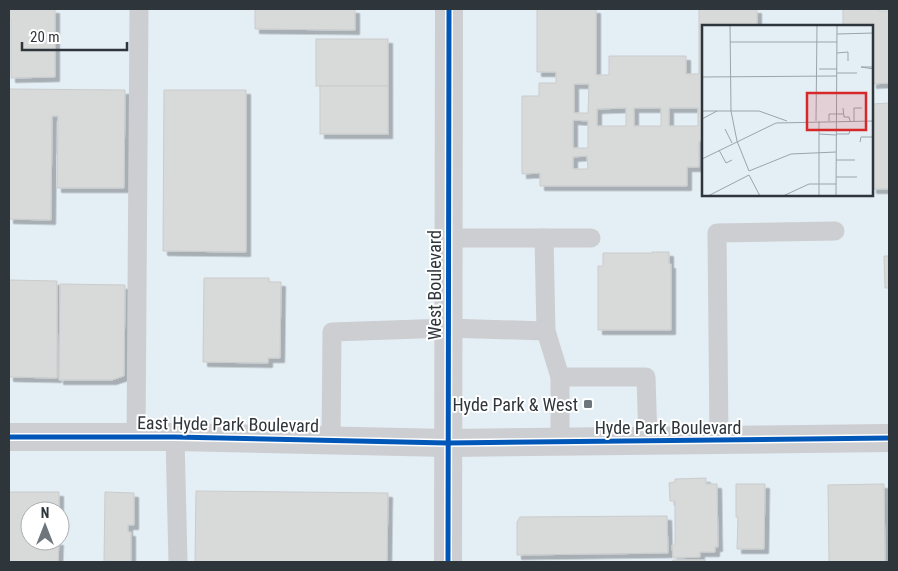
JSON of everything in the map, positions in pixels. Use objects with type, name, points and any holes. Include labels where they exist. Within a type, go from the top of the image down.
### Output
[{"type":"street","name":"West Boulevard","points":[[448,562],[449,9]]},
{"type":"street","name":"East Hyde Park Boulevard","points":[[9,437],[175,437],[447,443]]},
{"type":"street","name":"Hyde Park Boulevard","points":[[447,443],[889,438]]},
{"type":"lane","points":[[136,437],[139,9]]},
{"type":"lane","points":[[719,440],[717,232],[835,231]]},
{"type":"lane","points":[[449,238],[591,238]]},
{"type":"lane","points":[[544,238],[546,331],[560,377],[560,442]]},
{"type":"lane","points":[[331,440],[332,332],[448,328],[546,331]]},
{"type":"lane","points":[[560,377],[646,377],[648,441]]},
{"type":"lane","points":[[175,437],[178,562]]},
{"type":"building","points":[[9,9],[55,9],[55,77],[11,78],[11,19],[9,19]]},
{"type":"building","points":[[255,9],[355,9],[355,30],[255,29]]},
{"type":"building","points":[[537,9],[596,9],[596,75],[609,75],[609,56],[686,56],[686,74],[699,74],[699,9],[757,9],[757,25],[702,25],[702,141],[699,141],[699,167],[687,167],[687,186],[540,186],[540,173],[522,174],[522,96],[539,96],[539,83],[556,83],[556,72],[537,72]],"holes":[[[574,84],[589,84],[588,113],[574,113]],[[626,108],[626,126],[597,126],[597,109]],[[634,108],[661,108],[661,126],[634,126]],[[669,108],[698,108],[698,126],[669,126]],[[573,120],[588,121],[588,148],[573,148]],[[587,156],[588,169],[573,169],[573,157]]]},
{"type":"building","points":[[843,9],[879,9],[879,11],[889,11],[889,83],[873,84],[873,25],[843,25]]},
{"type":"building","points":[[316,39],[388,39],[388,86],[316,86]]},
{"type":"building","points":[[320,86],[388,86],[388,134],[320,134]]},
{"type":"building","points":[[9,89],[125,90],[124,188],[57,188],[58,116],[52,116],[51,220],[9,219]]},
{"type":"building","points":[[164,90],[246,90],[246,252],[163,251]]},
{"type":"building","points":[[889,103],[889,189],[873,189],[873,104]]},
{"type":"building","points":[[669,252],[669,264],[671,264],[671,330],[598,330],[598,266],[603,266],[603,253]]},
{"type":"building","points":[[884,256],[889,256],[889,288],[885,288]]},
{"type":"building","points":[[204,278],[269,278],[269,282],[281,282],[280,358],[268,358],[268,363],[203,362]]},
{"type":"building","points":[[9,280],[57,281],[57,378],[9,377]]},
{"type":"building","points":[[60,284],[125,285],[124,376],[112,380],[59,380]]},
{"type":"building","points":[[706,478],[706,484],[717,484],[718,547],[715,547],[715,552],[700,552],[700,557],[673,558],[672,545],[675,545],[675,501],[670,501],[669,483],[675,482],[675,479]]},
{"type":"building","points":[[736,484],[765,484],[764,549],[737,549]]},
{"type":"building","points":[[884,484],[885,562],[829,562],[828,485]]},
{"type":"building","points":[[196,491],[388,493],[387,562],[195,562]]},
{"type":"building","points":[[9,492],[59,492],[59,501],[20,501],[20,551],[59,551],[58,562],[9,562]]},
{"type":"building","points":[[105,492],[134,493],[134,525],[128,525],[128,532],[131,532],[131,562],[104,562]]},
{"type":"building","points":[[667,516],[668,553],[517,555],[517,522],[520,517]]},
{"type":"building","points":[[673,560],[705,560],[705,562],[673,562]]},
{"type":"cycle path","points":[[448,562],[449,9]]},
{"type":"cycle path","points":[[9,437],[175,437],[447,443],[889,438]]},
{"type":"place","name":"Hyde Park & West","points":[[588,404]]}]
